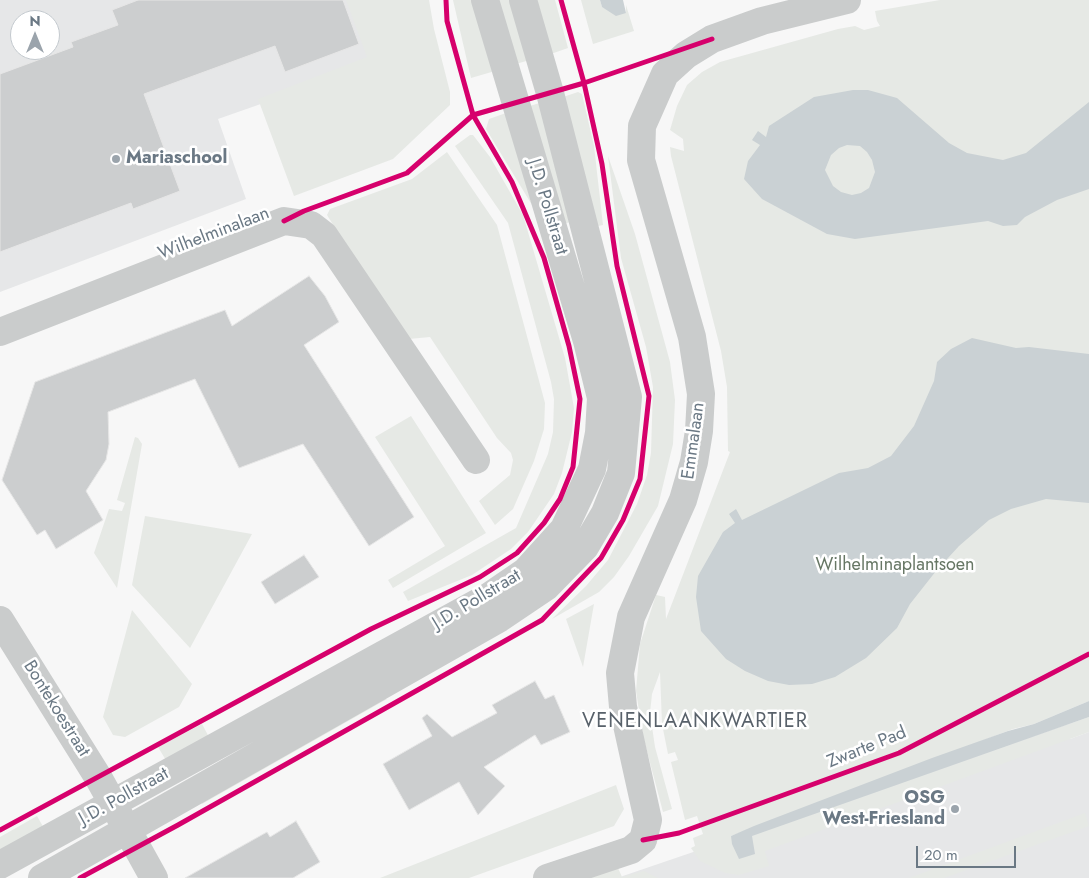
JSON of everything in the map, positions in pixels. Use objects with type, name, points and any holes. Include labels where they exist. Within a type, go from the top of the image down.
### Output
[{"type":"street","name":"J.D. Pollstraat","points":[[0,865],[488,597],[526,571],[564,529],[592,469],[599,433],[601,398],[584,332],[485,0]]},
{"type":"street","name":"J.D. Pollstraat","points":[[42,878],[500,618],[546,587],[585,547],[605,513],[622,474],[628,397],[557,121],[523,0]]},
{"type":"street","name":"Emmalaan","points":[[547,878],[631,850],[643,840],[648,820],[623,707],[620,673],[631,617],[683,500],[694,462],[699,431],[701,394],[692,337],[641,160],[642,126],[665,74],[686,55],[712,39],[762,21],[847,0]]},
{"type":"street","name":"Wilhelminalaan","points":[[0,332],[284,221],[311,225],[324,235],[476,460]]},
{"type":"street","name":"Bontekoestraat","points":[[0,620],[113,803],[154,878]]},
{"type":"shaded area","name":"Mariaschool","points":[[0,0],[349,0],[372,65],[218,119],[246,199],[0,292]]},
{"type":"shaded area","points":[[600,0],[623,0],[626,13],[616,16],[602,7]]},
{"type":"shaded area","points":[[853,90],[868,90],[897,98],[949,143],[967,153],[1003,160],[1026,153],[1089,102],[1089,189],[1057,200],[1025,217],[1017,225],[1003,226],[988,221],[855,239],[827,234],[762,199],[744,179],[748,161],[760,145],[752,140],[758,131],[766,137],[769,126],[814,97]],"holes":[[[847,145],[860,146],[872,160],[875,172],[869,188],[861,193],[852,195],[841,192],[833,186],[825,170],[831,155],[839,148]]]},
{"type":"shaded area","points":[[972,338],[1016,348],[1029,347],[1089,354],[1089,503],[1046,499],[1011,509],[989,520],[959,546],[936,571],[910,604],[897,628],[866,658],[835,677],[812,684],[789,685],[768,681],[745,671],[726,659],[701,631],[696,597],[698,576],[723,532],[735,523],[729,514],[736,509],[742,520],[839,473],[868,468],[891,456],[914,426],[934,381],[937,362],[951,349]]},
{"type":"shaded area","points":[[1089,701],[1089,717],[752,836],[755,854],[739,859],[732,844],[731,836],[754,826],[932,758],[1008,731],[1034,724]]},
{"type":"shaded area","name":"OSG West-Friesland","points":[[1066,725],[1070,739],[1089,732],[1089,878],[617,878]]},
{"type":"green space","points":[[346,0],[429,0],[434,29],[450,92],[450,105],[393,159],[294,196],[258,99],[367,57]]},
{"type":"green space","points":[[453,0],[475,0],[495,71],[471,78]]},
{"type":"green space","points":[[493,0],[514,0],[530,60],[512,65]]},
{"type":"green space","points":[[533,0],[555,0],[568,48],[548,55]]},
{"type":"green space","points":[[581,0],[600,0],[602,7],[626,13],[626,5],[634,31],[593,44]]},
{"type":"green space","name":"Wilhelminaplantsoen","points":[[940,0],[1089,0],[1089,701],[1034,724],[1013,729],[731,836],[755,854],[751,836],[1089,717],[1089,732],[765,851],[769,866],[739,875],[725,873],[700,861],[691,848],[695,846],[693,838],[703,834],[697,816],[685,820],[671,762],[678,760],[675,752],[668,754],[662,724],[660,672],[652,694],[650,713],[655,747],[672,809],[663,812],[643,736],[636,691],[640,644],[656,595],[665,597],[666,619],[730,452],[728,451],[727,387],[721,351],[671,156],[670,147],[684,151],[683,139],[670,130],[677,106],[687,85],[702,72],[720,62],[838,29],[855,26],[864,30],[880,26],[875,11]]},
{"type":"green space","points":[[578,92],[582,94],[594,146],[603,225],[593,227],[560,98]]},
{"type":"green space","points":[[543,102],[574,221],[563,224],[523,108]]},
{"type":"green space","points":[[506,113],[532,205],[486,129],[489,119]]},
{"type":"green space","points":[[470,135],[473,135],[490,157],[523,215],[565,358],[574,408],[572,432],[562,473],[554,494],[528,532],[511,549],[472,575],[408,601],[403,592],[516,528],[548,454],[553,432],[554,399],[551,382],[508,223],[455,146]]},
{"type":"green space","points":[[447,152],[497,225],[545,403],[544,429],[534,461],[513,509],[495,525],[479,501],[510,475],[513,460],[511,453],[497,438],[430,337],[409,339],[403,337],[327,215],[330,209],[412,179]]},
{"type":"green space","points":[[608,156],[635,234],[670,362],[675,400],[673,444],[658,506],[629,556],[614,577],[599,592],[552,619],[586,586],[608,560],[637,504],[647,475],[651,453],[653,387],[646,347],[621,258]]},
{"type":"green space","points":[[411,416],[486,533],[393,588],[388,580],[445,546],[375,437]]},
{"type":"green space","points":[[135,437],[142,444],[117,588],[94,553],[109,509],[122,511],[125,503],[117,500]]},
{"type":"green space","points":[[145,516],[252,534],[190,648],[132,585]]},
{"type":"green space","points":[[594,604],[583,667],[566,619]]},
{"type":"green space","points":[[132,610],[192,684],[179,707],[125,737],[113,735],[103,717]]},
{"type":"green space","points":[[379,696],[387,699],[202,804],[198,798]]},
{"type":"green space","points":[[202,724],[210,739],[167,762],[158,747]]},
{"type":"green space","points":[[616,785],[624,809],[614,826],[469,878],[380,878]]},
{"type":"green space","points":[[1085,813],[1089,826],[944,878],[909,878]]},
{"type":"green space","points":[[37,816],[45,830],[0,853],[0,837]]},
{"type":"green space","points":[[618,868],[622,877],[644,871],[658,878],[576,878]]},
{"type":"building","name":"Mariaschool","points":[[138,0],[343,0],[359,44],[285,72],[275,46],[144,94],[180,191],[133,209],[131,203],[0,252],[0,74],[38,60],[60,60],[60,52],[73,47],[71,42],[118,25],[112,10]]},
{"type":"building","points":[[309,276],[325,296],[339,322],[304,345],[414,517],[369,546],[303,444],[239,468],[195,379],[108,412],[109,444],[106,460],[86,491],[103,520],[56,549],[45,530],[37,535],[2,480],[35,382],[225,310],[232,326]]},
{"type":"building","points":[[304,555],[319,577],[275,604],[261,582]]},
{"type":"building","points":[[535,681],[545,699],[554,695],[570,732],[541,745],[535,735],[484,767],[505,786],[478,815],[459,782],[409,810],[383,764],[432,736],[422,718],[427,714],[452,737],[497,713],[492,705]]},
{"type":"building","points":[[296,821],[320,862],[293,878],[185,878],[267,832],[270,837]]},
{"type":"cycle path","points":[[0,830],[371,629],[480,577],[517,553],[544,523],[560,499],[573,467],[580,399],[569,346],[544,258],[512,182],[473,115],[447,21],[446,0]]},
{"type":"cycle path","points":[[80,878],[178,825],[542,620],[601,558],[623,520],[640,479],[649,396],[617,266],[602,164],[584,83],[561,0]]},
{"type":"cycle path","points":[[284,221],[304,211],[407,173],[473,115],[584,83],[712,39]]},
{"type":"cycle path","name":"Zwarte Pad","points":[[643,840],[679,833],[899,753],[1089,654]]},
{"type":"place","name":"Mariaschool","points":[[116,159]]},
{"type":"place","name":"OSG West-Friesland","points":[[955,809]]},
{"type":"district","name":"VENENLAANKWARTIER","points":[[695,722]]}]
